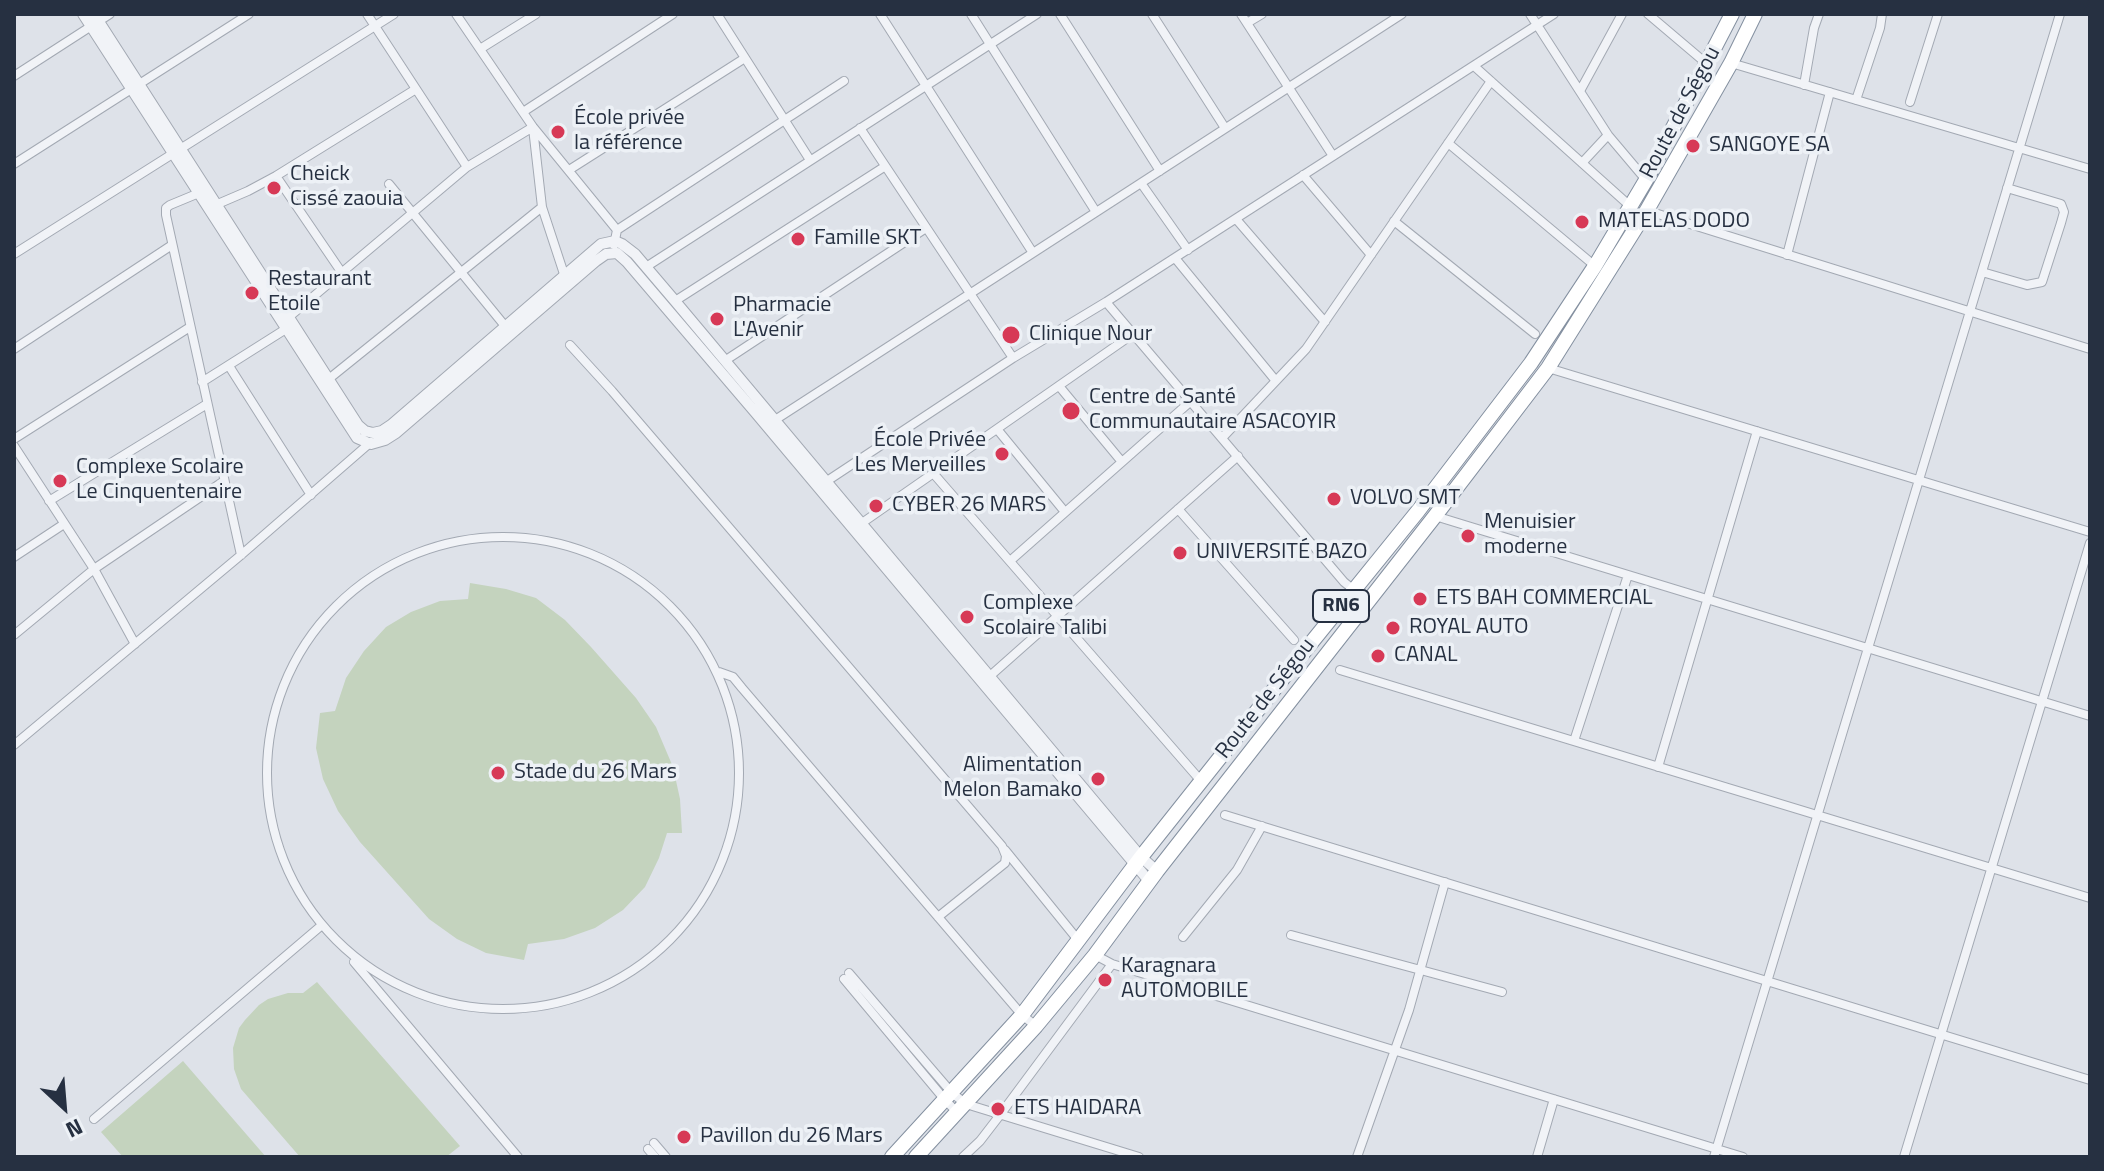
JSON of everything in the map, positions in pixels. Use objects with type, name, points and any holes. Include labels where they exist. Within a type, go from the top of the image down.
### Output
[{"type":"highway","name":"Route de Ségou","points":[[892,1157],[1022,1015],[1138,861],[1418,511],[1531,363],[1595,266],[1646,180],[1732,14]]},
{"type":"highway","name":"Route de Ségou","points":[[916,1157],[1036,1026],[1095,955],[1548,368],[1647,210],[1731,63],[1755,14]]},
{"type":"street","points":[[83,14],[94,20],[326,381],[358,425],[372,438],[385,440],[606,254],[615,241],[844,81]]},
{"type":"street","points":[[14,76],[94,20],[110,14]]},
{"type":"street","points":[[14,164],[249,14]]},
{"type":"street","points":[[367,14],[467,167]]},
{"type":"street","points":[[14,254],[394,14]]},
{"type":"street","points":[[456,14],[533,127],[569,170],[627,262],[1153,876]]},
{"type":"street","points":[[480,49],[536,14]]},
{"type":"street","points":[[523,112],[673,14]]},
{"type":"street","points":[[717,14],[810,160]]},
{"type":"street","points":[[880,14],[1033,253]]},
{"type":"street","points":[[971,14],[1096,212]]},
{"type":"street","points":[[646,267],[1037,14]]},
{"type":"street","points":[[1060,14],[1160,171]]},
{"type":"street","points":[[1152,14],[1225,128]]},
{"type":"street","points":[[1241,14],[1333,156]]},
{"type":"street","points":[[1247,23],[1262,14]]},
{"type":"street","points":[[775,420],[1402,14]]},
{"type":"street","points":[[1530,14],[1608,135],[1646,180]]},
{"type":"street","points":[[827,481],[1013,358],[1188,250],[1554,14]]},
{"type":"street","points":[[1580,91],[1622,14]]},
{"type":"street","points":[[1648,14],[1707,64]]},
{"type":"street","points":[[1804,85],[1819,14]]},
{"type":"street","points":[[1856,100],[1882,14]]},
{"type":"street","points":[[1910,102],[1938,14]]},
{"type":"street","points":[[1715,1153],[2060,14]]},
{"type":"street","points":[[569,170],[745,58]]},
{"type":"street","points":[[1731,63],[2090,169]]},
{"type":"street","points":[[1474,66],[1630,206]]},
{"type":"street","points":[[1223,437],[1306,349],[1491,81]]},
{"type":"street","points":[[212,206],[276,176],[416,89]]},
{"type":"street","points":[[1787,255],[1830,92]]},
{"type":"street","points":[[202,382],[290,323],[342,273],[467,167],[533,127]]},
{"type":"street","points":[[533,127],[542,207],[564,274]]},
{"type":"street","points":[[860,128],[1013,358]]},
{"type":"street","points":[[1582,163],[1608,135]]},
{"type":"street","points":[[1448,143],[1595,266]]},
{"type":"street","points":[[177,152],[199,193],[212,206]]},
{"type":"street","points":[[675,301],[884,167]]},
{"type":"street","points":[[1303,175],[1371,255]]},
{"type":"street","points":[[276,176],[342,273]]},
{"type":"street","points":[[1141,183],[1188,250]]},
{"type":"street","points":[[389,184],[505,326]]},
{"type":"street","points":[[1982,272],[2027,285],[2042,282],[2061,223],[2064,212],[2061,204],[2007,188]]},
{"type":"street","points":[[199,193],[166,208],[241,555]]},
{"type":"street","points":[[326,381],[542,207]]},
{"type":"street","points":[[1658,214],[2090,349]]},
{"type":"street","points":[[1236,219],[1325,322]]},
{"type":"street","points":[[1394,221],[1535,334]]},
{"type":"street","points":[[726,360],[926,228]]},
{"type":"street","points":[[14,745],[241,555],[564,274],[601,244],[615,241],[646,267],[726,360],[990,676],[1138,861]]},
{"type":"street","points":[[14,349],[172,245]]},
{"type":"street","points":[[1175,258],[1276,381]]},
{"type":"street","points":[[1106,302],[1354,590]]},
{"type":"street","points":[[14,439],[190,327]]},
{"type":"street","points":[[862,523],[1133,334]]},
{"type":"street","points":[[570,345],[1002,846],[1078,940]]},
{"type":"street","points":[[229,366],[311,495]]},
{"type":"street","points":[[1548,368],[2090,532]]},
{"type":"street","points":[[1059,386],[1122,462]]},
{"type":"street","points":[[1010,561],[1191,401]]},
{"type":"street","points":[[49,501],[207,404]]},
{"type":"street","points":[[997,429],[1065,512]]},
{"type":"street","points":[[1658,767],[1757,431]]},
{"type":"street","points":[[14,446],[94,569],[135,644]]},
{"type":"street","points":[[990,676],[1238,456]]},
{"type":"street","points":[[933,473],[1201,781]]},
{"type":"street","points":[[14,635],[94,569],[224,481]]},
{"type":"street","points":[[1178,509],[1294,640]]},
{"type":"street","points":[[1435,516],[2090,716]]},
{"type":"street","points":[[14,557],[64,524]]},
{"type":"street","points":[[333,937],[368,969],[394,984],[458,1006],[491,1009],[525,1009],[586,994],[634,971],[658,952],[678,933],[702,900],[726,852],[734,828],[740,768],[728,696],[719,672],[690,628],[650,588],[593,554],[511,537],[457,542],[398,561],[373,575],[335,608],[291,668],[272,716],[267,747],[267,795],[278,846],[288,872],[322,925],[518,1157]]},
{"type":"street","points":[[1904,1157],[2090,543]]},
{"type":"street","points":[[1574,741],[1628,575]]},
{"type":"street","points":[[1340,670],[2090,898]]},
{"type":"street","points":[[719,672],[733,677],[1022,1015],[1036,1026]]},
{"type":"street","points":[[1225,815],[2090,1080]]},
{"type":"street","points":[[1183,937],[1237,870],[1262,826]]},
{"type":"street","points":[[938,917],[1005,863],[1002,846]]},
{"type":"street","points":[[1357,1157],[1409,1010],[1445,882]]},
{"type":"street","points":[[94,1119],[322,925]]},
{"type":"street","points":[[1291,935],[1502,992]]},
{"type":"street","points":[[1095,955],[1112,964],[1554,1099],[1715,1153],[1743,1157]]},
{"type":"street","points":[[963,1157],[980,1141],[1112,964]]},
{"type":"street","points":[[846,976],[961,1108],[1000,1115],[1139,1157]]},
{"type":"street","points":[[1537,1157],[1554,1099]]},
{"type":"street","points":[[655,1157],[651,1146],[666,1157]]},
{"type":"green space","name":"Stade du 26 Mars","points":[[470,583],[536,598],[565,620],[636,698],[656,727],[673,767],[680,799],[682,833],[667,833],[645,887],[623,910],[595,928],[564,939],[528,944],[524,960],[486,953],[457,939],[429,919],[360,842],[338,811],[323,779],[316,748],[320,713],[335,711],[346,678],[364,651],[386,627],[411,612],[440,601],[468,599]]},
{"type":"green space","points":[[317,982],[460,1146],[446,1157],[300,1157],[241,1089],[234,1069],[233,1048],[239,1028],[259,1005],[288,993],[303,993]]},
{"type":"green space","points":[[183,1061],[266,1157],[123,1157],[101,1132]]},
{"type":"place","name":"École privée la référence","points":[[558,132]]},
{"type":"place","name":"SANGOYE SA","points":[[1693,146]]},
{"type":"place","name":"Cheick Cissé zaouia","points":[[274,188]]},
{"type":"place","name":"MATELAS DODO","points":[[1582,222]]},
{"type":"place","name":"Famille SKT","points":[[798,239]]},
{"type":"place","name":"Restaurant Etoile","points":[[252,293]]},
{"type":"place","name":"Pharmacie L'Avenir","points":[[717,319]]},
{"type":"place","name":"Clinique Nour","points":[[1011,335]]},
{"type":"place","name":"Centre de Santé Communautaire ASACOYIR","points":[[1071,411]]},
{"type":"place","name":"École Privée Les Merveilles","points":[[1002,454]]},
{"type":"place","name":"Complexe Scolaire Le Cinquentenaire","points":[[60,481]]},
{"type":"place","name":"VOLVO SMT","points":[[1334,499]]},
{"type":"place","name":"CYBER 26 MARS","points":[[876,506]]},
{"type":"place","name":"Menuisier moderne","points":[[1468,536]]},
{"type":"place","name":"UNIVERSITÉ BAZO","points":[[1180,553]]},
{"type":"place","name":"ETS BAH COMMERCIAL","points":[[1420,599]]},
{"type":"place","name":"Complexe Scolaire Talibi","points":[[967,617]]},
{"type":"place","name":"ROYAL AUTO","points":[[1393,628]]},
{"type":"place","name":"CANAL","points":[[1378,656]]},
{"type":"place","name":"Stade du 26 Mars","points":[[498,773]]},
{"type":"place","name":"Alimentation Melon Bamako","points":[[1098,779]]},
{"type":"place","name":"Karagnara AUTOMOBILE","points":[[1105,980]]},
{"type":"place","name":"ETS HAIDARA","points":[[998,1109]]},
{"type":"place","name":"Pavillon du 26 Mars","points":[[684,1137]]}]
